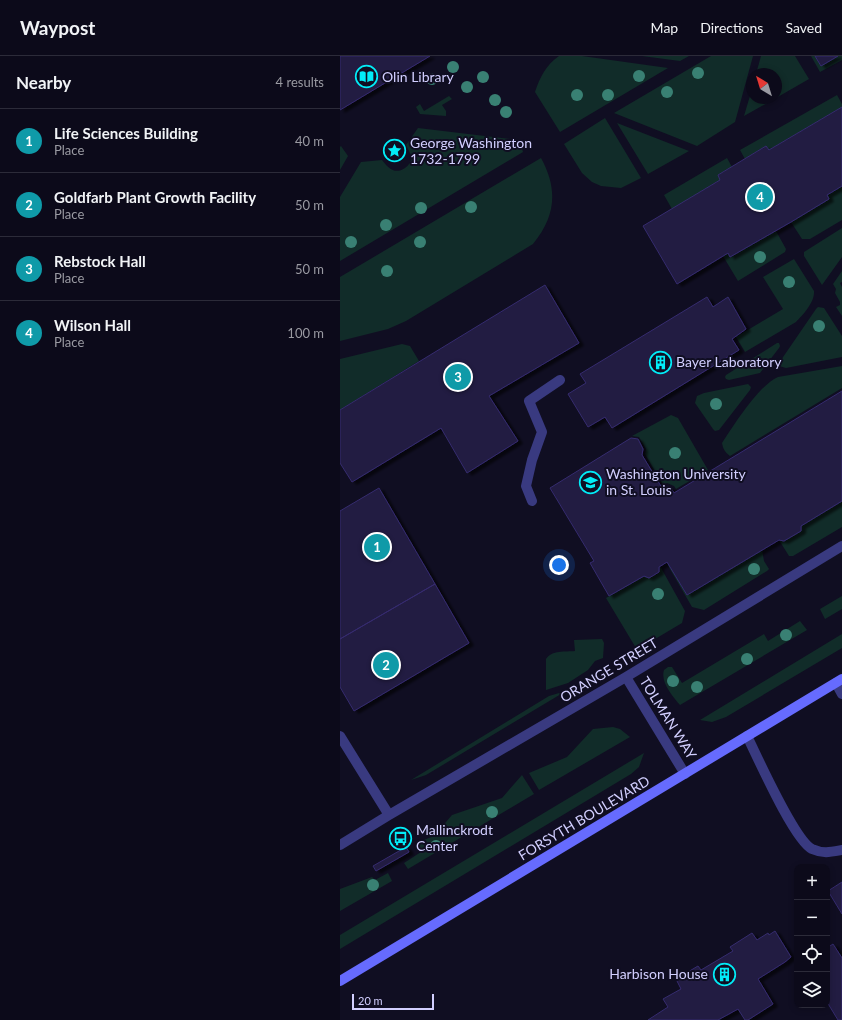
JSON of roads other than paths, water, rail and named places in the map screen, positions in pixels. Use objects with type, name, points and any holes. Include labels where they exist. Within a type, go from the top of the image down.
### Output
[{"type":"main road","name":"FORSYTH BOULEVARD","points":[[340,981],[839,681]]},
{"type":"lane","points":[[532,501],[526,486],[542,432],[529,401],[560,380]]},
{"type":"lane","name":"ORANGE STREET","points":[[340,845],[626,677],[842,546]]},
{"type":"lane","name":"TOLMAN WAY","points":[[626,677],[686,774]]},
{"type":"lane","points":[[839,681],[842,694]]},
{"type":"lane","points":[[340,736],[389,815]]},
{"type":"lane","points":[[747,736],[793,826],[803,841],[811,848],[827,853],[842,850]]},
{"type":"place","name":"Olin Library","points":[[367,77]]},
{"type":"place","name":"George Washington 1732-1799","points":[[394,151]]},
{"type":"place","name":"Wilson Hall","points":[[760,197]]},
{"type":"place","name":"Bayer Laboratory","points":[[660,362]]},
{"type":"place","name":"Rebstock Hall","points":[[458,377]]},
{"type":"place","name":"Washington University in St. Louis","points":[[591,482]]},
{"type":"place","name":"Life Sciences Building","points":[[377,547]]},
{"type":"place","name":"Goldfarb Plant Growth Facility","points":[[386,665]]},
{"type":"place","name":"Mallinckrodt Center","points":[[400,838]]},
{"type":"place","name":"Harbison House","points":[[724,974]]}]
